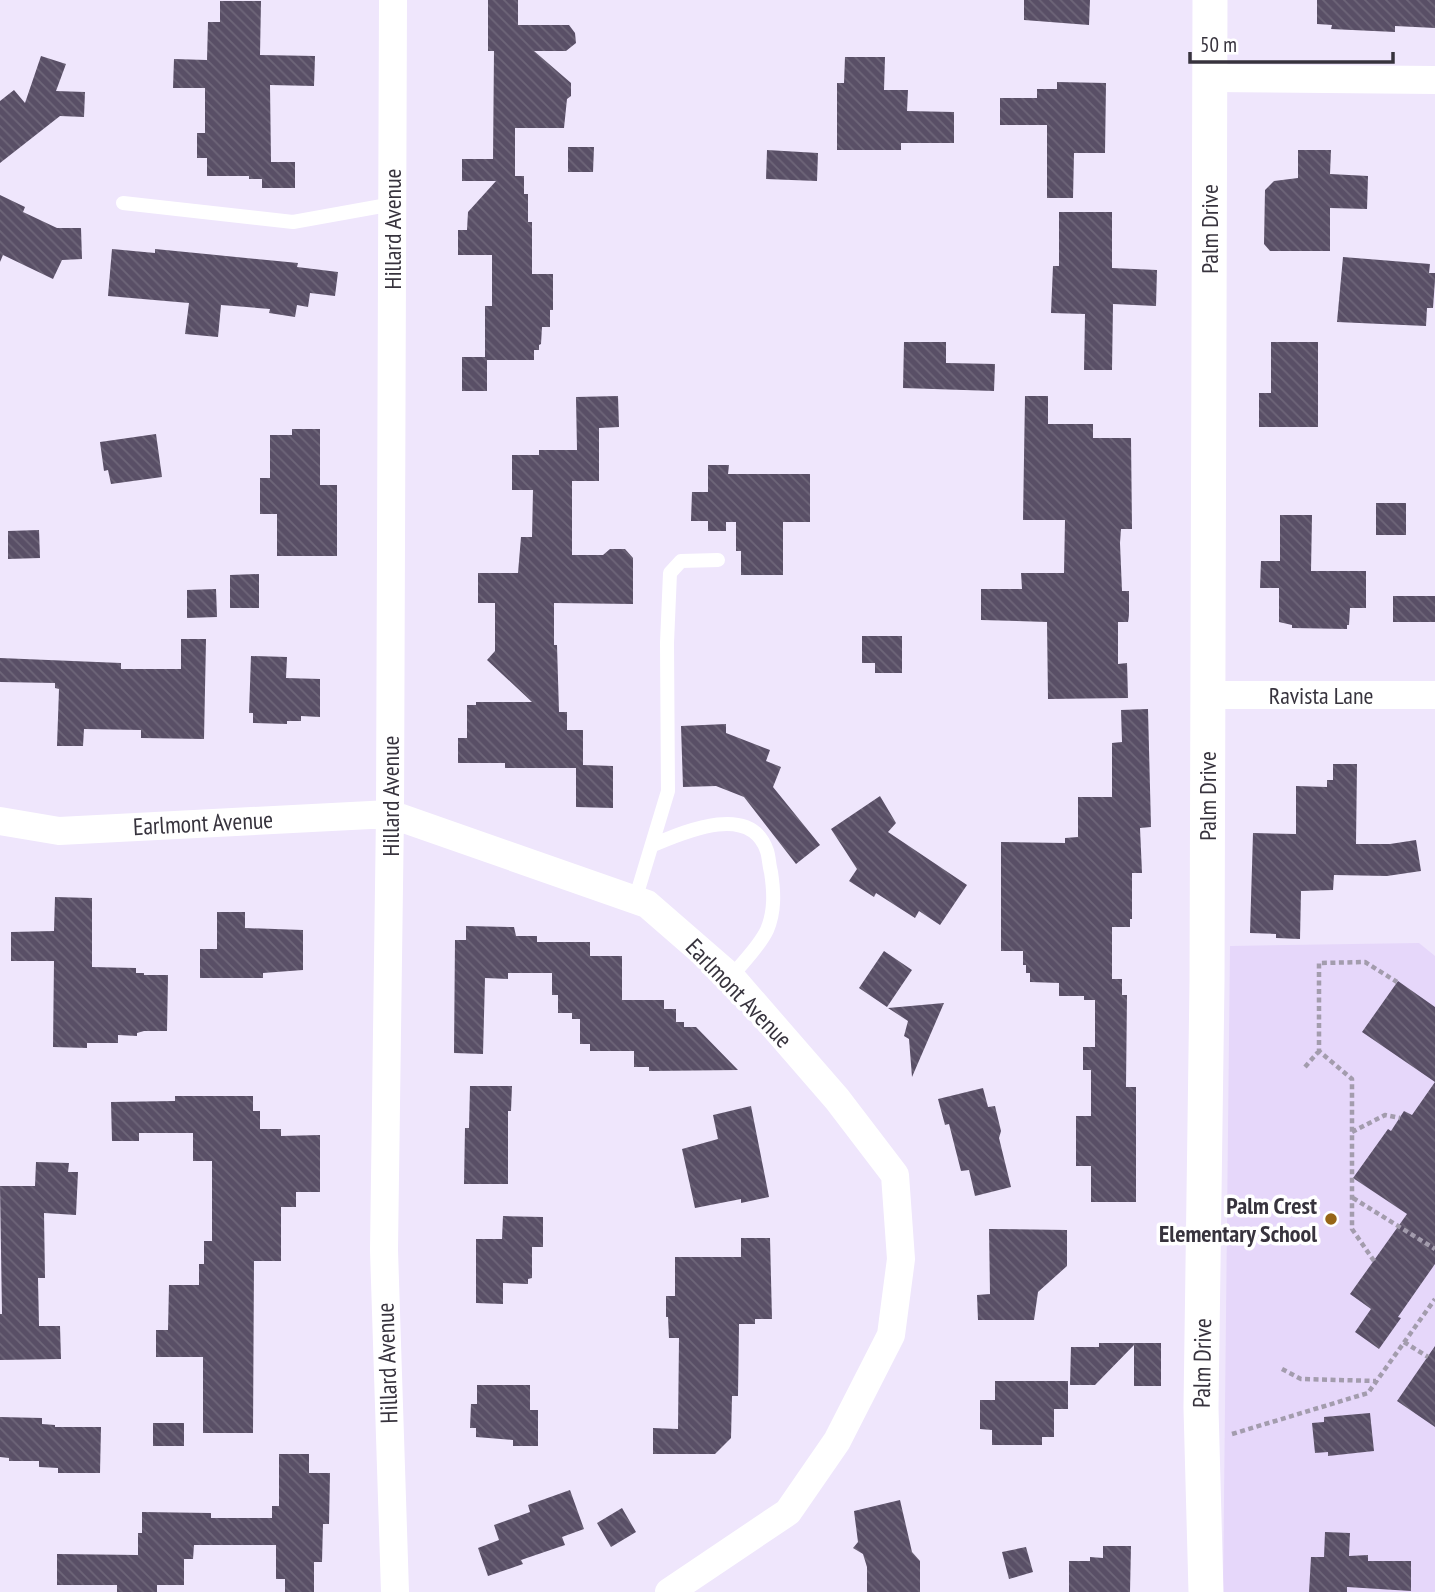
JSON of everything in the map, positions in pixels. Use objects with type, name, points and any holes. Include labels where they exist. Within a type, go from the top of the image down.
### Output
[{"type":"street","name":"Hillard Avenue","points":[[394,0],[390,814],[384,1250],[395,1592]]},
{"type":"street","name":"Palm Drive","points":[[1206,1592],[1201,1408],[1207,982],[1210,0]]},
{"type":"street","points":[[1210,78],[1435,80]]},
{"type":"street","name":"Ravista Lane","points":[[1207,695],[1435,695]]},
{"type":"street","name":"Earlmont Avenue","points":[[0,821],[59,831],[390,814],[647,904],[731,977],[837,1099],[895,1175],[901,1259],[891,1335],[837,1441],[788,1512],[669,1592]]},
{"type":"lane","points":[[122,203],[293,222],[393,204]]},
{"type":"lane","points":[[635,900],[668,791],[667,643],[670,573],[681,561],[718,560]]},
{"type":"lane","points":[[653,845],[692,829],[723,823],[751,829],[766,849],[772,880],[773,911],[766,933],[731,977]]},
{"type":"path","points":[[1305,1067],[1319,1051],[1319,963],[1366,962],[1396,982]]},
{"type":"path","points":[[1319,1051],[1352,1079],[1352,1229],[1374,1261]]},
{"type":"path","points":[[1352,1133],[1385,1115],[1399,1118]]},
{"type":"path","points":[[1352,1197],[1435,1249]]},
{"type":"path","points":[[1225,1436],[1368,1393],[1435,1299]]},
{"type":"path","points":[[1404,1342],[1428,1357]]},
{"type":"path","points":[[1282,1369],[1301,1379],[1377,1381]]},
{"type":"shaded area","name":"Palm Crest Elementary School","points":[[1419,943],[1435,956],[1435,1592],[1223,1592],[1230,946]]},
{"type":"building","points":[[488,0],[518,0],[518,25],[569,25],[575,33],[576,43],[566,51],[534,51],[571,83],[564,128],[515,128],[515,176],[524,176],[524,194],[528,194],[528,222],[532,222],[532,274],[553,274],[550,327],[542,327],[541,344],[539,350],[534,350],[534,360],[487,360],[487,391],[462,391],[462,357],[485,357],[485,306],[492,306],[492,255],[458,255],[458,230],[467,230],[468,212],[496,181],[462,181],[462,159],[493,159],[494,51],[488,51]]},
{"type":"building","points":[[1024,0],[1090,0],[1089,25],[1024,20]]},
{"type":"building","points":[[1317,0],[1435,0],[1435,28],[1395,26],[1395,32],[1331,29],[1332,25],[1317,24]]},
{"type":"building","points":[[220,1],[261,1],[260,55],[315,56],[314,86],[270,85],[271,162],[295,162],[295,188],[262,188],[262,179],[249,179],[249,176],[207,176],[207,158],[197,158],[197,133],[205,133],[205,88],[173,88],[174,59],[207,60],[208,22],[220,22]]},
{"type":"building","points":[[41,56],[66,64],[56,91],[85,92],[84,117],[60,116],[0,163],[0,101],[14,90],[25,103]]},
{"type":"building","points":[[845,57],[885,57],[884,90],[908,90],[907,111],[954,112],[954,143],[901,143],[901,150],[837,150],[837,83],[844,83]]},
{"type":"building","points":[[1057,82],[1106,83],[1105,153],[1074,153],[1073,198],[1047,198],[1047,125],[1000,125],[1000,98],[1037,98],[1037,89],[1057,89]]},
{"type":"building","points":[[568,147],[594,147],[593,172],[568,172]]},
{"type":"building","points":[[767,150],[818,153],[817,181],[766,179]]},
{"type":"building","points":[[1298,150],[1331,150],[1330,174],[1368,176],[1367,209],[1330,208],[1330,251],[1270,251],[1264,244],[1265,190],[1274,181],[1298,178]]},
{"type":"building","points":[[0,195],[25,207],[23,212],[57,228],[81,228],[82,259],[62,260],[53,279],[3,255],[0,262]]},
{"type":"building","points":[[1059,212],[1112,212],[1112,268],[1157,270],[1156,306],[1113,304],[1112,370],[1084,370],[1085,314],[1051,313],[1053,266],[1059,266]]},
{"type":"building","points":[[112,249],[155,253],[155,249],[298,263],[297,267],[338,272],[335,296],[310,293],[308,307],[297,305],[295,317],[269,313],[270,309],[221,305],[218,337],[185,334],[189,303],[108,296]]},
{"type":"building","points":[[1343,257],[1430,264],[1429,273],[1435,273],[1435,280],[1433,308],[1427,308],[1426,326],[1337,322]]},
{"type":"building","points":[[904,342],[946,342],[946,363],[995,364],[994,391],[903,388]]},
{"type":"building","points":[[1271,342],[1318,342],[1318,427],[1259,427],[1259,393],[1271,393]]},
{"type":"building","points":[[618,396],[619,427],[599,428],[599,481],[572,481],[572,555],[603,555],[610,549],[625,549],[633,558],[633,604],[554,603],[559,712],[567,712],[567,730],[583,730],[583,765],[613,766],[613,808],[576,807],[576,768],[505,768],[505,763],[458,763],[458,738],[467,738],[467,705],[476,705],[476,702],[532,702],[487,660],[495,651],[495,603],[478,603],[478,573],[518,573],[521,537],[532,537],[533,490],[512,490],[512,455],[539,455],[539,450],[577,450],[576,397]]},
{"type":"building","points":[[1025,396],[1048,396],[1048,424],[1093,424],[1093,438],[1131,438],[1132,529],[1121,529],[1120,543],[1122,591],[1129,591],[1129,615],[1128,622],[1118,622],[1118,664],[1127,663],[1128,698],[1048,699],[1047,622],[981,620],[981,589],[1022,589],[1021,573],[1064,573],[1065,520],[1023,520]]},
{"type":"building","points":[[292,429],[320,429],[320,485],[337,485],[337,556],[277,556],[277,514],[260,514],[260,478],[270,478],[270,435],[292,435]]},
{"type":"building","points":[[156,434],[162,477],[111,484],[108,470],[104,471],[100,442]]},
{"type":"building","points":[[708,465],[729,465],[728,474],[810,474],[810,522],[783,522],[783,575],[741,575],[741,551],[736,551],[736,522],[726,522],[726,531],[708,531],[708,521],[691,521],[692,492],[708,492]]},
{"type":"building","points":[[1376,503],[1406,503],[1406,535],[1376,535]]},
{"type":"building","points":[[1280,515],[1312,515],[1311,571],[1366,571],[1366,608],[1350,608],[1347,629],[1292,628],[1292,625],[1279,622],[1279,588],[1260,588],[1261,561],[1280,561]]},
{"type":"building","points":[[39,530],[40,558],[8,559],[8,531]]},
{"type":"building","points":[[259,574],[259,608],[230,608],[230,575]]},
{"type":"building","points":[[216,589],[217,617],[187,618],[187,590]]},
{"type":"building","points":[[1393,596],[1435,596],[1435,622],[1393,622]]},
{"type":"building","points":[[862,636],[902,636],[902,673],[875,673],[875,663],[862,663]]},
{"type":"building","points":[[181,639],[206,639],[204,739],[141,738],[141,730],[84,729],[83,746],[57,746],[59,689],[55,688],[55,683],[0,682],[0,658],[121,663],[121,669],[181,669]]},
{"type":"building","points":[[251,656],[287,657],[286,678],[320,679],[320,717],[301,716],[301,721],[287,721],[287,724],[253,723],[253,713],[249,713]]},
{"type":"building","points":[[1148,709],[1151,827],[1140,828],[1142,873],[1132,873],[1130,927],[1112,927],[1112,979],[1122,979],[1122,995],[1127,995],[1126,1087],[1136,1087],[1136,1202],[1091,1202],[1091,1166],[1076,1166],[1076,1116],[1091,1116],[1091,1070],[1083,1070],[1083,1047],[1095,1047],[1095,1000],[1084,1000],[1084,996],[1059,996],[1059,983],[1030,982],[1030,973],[1026,973],[1026,965],[1023,965],[1023,951],[1001,951],[1001,842],[1065,843],[1065,838],[1078,837],[1078,797],[1112,797],[1112,743],[1122,742],[1121,710]]},
{"type":"building","points":[[726,724],[726,733],[770,750],[766,761],[781,767],[773,787],[820,845],[796,864],[744,797],[716,786],[683,787],[681,726]]},
{"type":"building","points":[[1333,764],[1357,764],[1356,844],[1390,844],[1416,840],[1421,871],[1387,876],[1334,875],[1333,890],[1301,891],[1300,939],[1276,938],[1276,934],[1250,933],[1253,833],[1296,834],[1296,786],[1327,787],[1327,780],[1333,780]]},
{"type":"building","points":[[880,796],[896,823],[888,832],[967,885],[940,925],[919,911],[915,918],[876,893],[874,897],[849,881],[857,869],[831,829]]},
{"type":"building","points":[[55,897],[92,898],[92,967],[136,968],[136,973],[144,975],[168,975],[167,1031],[144,1031],[137,1033],[137,1036],[118,1035],[118,1043],[87,1043],[87,1048],[53,1047],[54,961],[11,961],[11,932],[54,931]]},
{"type":"building","points":[[217,912],[245,912],[245,928],[303,930],[303,970],[263,973],[263,978],[200,978],[200,949],[217,949]]},
{"type":"building","points":[[466,926],[514,927],[516,936],[537,936],[537,942],[590,942],[590,956],[622,956],[622,1000],[664,1000],[664,1009],[676,1009],[676,1022],[684,1022],[684,1027],[696,1027],[738,1070],[649,1071],[649,1067],[634,1067],[634,1051],[590,1051],[590,1044],[580,1044],[580,1019],[572,1019],[572,1013],[558,1013],[558,995],[552,995],[552,973],[508,973],[508,979],[485,978],[483,1054],[454,1053],[455,940],[466,940]]},
{"type":"building","points":[[884,951],[912,970],[887,1007],[859,988]]},
{"type":"building","points":[[1398,981],[1435,1007],[1435,1082],[1362,1032]]},
{"type":"building","points":[[944,1003],[912,1077],[909,1039],[904,1036],[908,1021],[888,1008]]},
{"type":"building","points":[[1435,1082],[1435,1264],[1379,1349],[1355,1332],[1371,1309],[1350,1294],[1407,1214],[1353,1178],[1388,1129],[1391,1131],[1404,1111],[1412,1115]]},
{"type":"building","points":[[470,1086],[512,1086],[511,1111],[508,1111],[508,1184],[464,1184],[465,1128],[469,1128]]},
{"type":"building","points":[[983,1088],[988,1107],[995,1106],[1001,1131],[999,1138],[1011,1187],[975,1196],[969,1170],[961,1171],[949,1124],[945,1125],[938,1099]]},
{"type":"building","points":[[175,1096],[253,1096],[253,1111],[260,1111],[260,1129],[281,1129],[281,1136],[320,1135],[320,1192],[296,1192],[296,1207],[281,1207],[281,1261],[254,1261],[253,1433],[203,1433],[203,1357],[156,1357],[156,1330],[168,1330],[169,1285],[199,1285],[199,1264],[204,1264],[204,1241],[212,1241],[212,1161],[193,1161],[193,1133],[139,1133],[139,1141],[112,1141],[111,1102],[175,1101]]},
{"type":"building","points":[[751,1106],[769,1197],[741,1203],[741,1199],[695,1208],[682,1149],[718,1139],[713,1115]]},
{"type":"building","points":[[36,1162],[69,1163],[68,1172],[78,1172],[76,1215],[44,1213],[45,1278],[38,1278],[39,1326],[60,1326],[61,1359],[0,1360],[0,1186],[35,1186]]},
{"type":"building","points":[[503,1216],[543,1217],[543,1247],[532,1247],[532,1278],[528,1279],[528,1284],[503,1283],[503,1304],[476,1303],[476,1239],[502,1239]]},
{"type":"building","points":[[989,1229],[1067,1230],[1067,1266],[1038,1292],[1034,1320],[978,1320],[977,1295],[990,1294]]},
{"type":"building","points":[[741,1238],[770,1238],[772,1319],[755,1319],[755,1324],[739,1324],[738,1396],[732,1396],[731,1438],[715,1454],[653,1454],[653,1428],[678,1429],[679,1338],[669,1338],[666,1317],[666,1296],[675,1296],[675,1257],[741,1257]]},
{"type":"building","points":[[1099,1343],[1161,1343],[1161,1386],[1134,1386],[1134,1345],[1095,1385],[1070,1385],[1071,1347],[1099,1347]]},
{"type":"building","points":[[1435,1346],[1435,1427],[1397,1401]]},
{"type":"building","points":[[995,1381],[1068,1381],[1068,1409],[1054,1409],[1054,1437],[1042,1437],[1042,1445],[992,1445],[992,1430],[980,1429],[980,1400],[995,1400]]},
{"type":"building","points":[[477,1385],[530,1385],[530,1410],[538,1410],[538,1446],[513,1446],[513,1440],[476,1437],[476,1428],[470,1428],[471,1404],[477,1404]]},
{"type":"building","points":[[1370,1413],[1374,1451],[1328,1456],[1328,1452],[1315,1453],[1312,1423],[1324,1422],[1324,1417]]},
{"type":"building","points":[[0,1417],[42,1418],[42,1424],[55,1427],[101,1427],[100,1473],[58,1473],[58,1468],[39,1467],[39,1461],[9,1461],[9,1458],[0,1457]]},
{"type":"building","points":[[153,1423],[184,1423],[184,1446],[153,1446]]},
{"type":"building","points":[[279,1454],[309,1454],[309,1473],[330,1473],[329,1524],[323,1524],[322,1562],[314,1562],[314,1592],[285,1592],[285,1579],[276,1579],[276,1545],[194,1545],[193,1559],[184,1559],[184,1585],[157,1585],[157,1592],[117,1592],[117,1585],[57,1585],[57,1554],[138,1555],[142,1512],[211,1513],[211,1518],[272,1518],[272,1506],[279,1506]]},
{"type":"building","points":[[570,1490],[584,1529],[562,1537],[565,1545],[521,1560],[523,1564],[488,1576],[478,1548],[499,1540],[494,1525],[530,1512],[528,1505]]},
{"type":"building","points":[[900,1500],[912,1552],[920,1561],[920,1592],[867,1592],[867,1567],[863,1554],[853,1548],[858,1542],[854,1511]]},
{"type":"building","points":[[622,1508],[636,1532],[611,1547],[597,1523]]},
{"type":"building","points":[[1325,1532],[1350,1533],[1349,1556],[1368,1555],[1368,1561],[1411,1561],[1411,1591],[1347,1587],[1347,1592],[1309,1592],[1311,1557],[1324,1557]]},
{"type":"building","points":[[1103,1546],[1131,1546],[1130,1592],[1069,1592],[1069,1561],[1090,1561],[1090,1557],[1103,1558]]},
{"type":"building","points":[[1026,1547],[1033,1572],[1009,1579],[1002,1552]]},
{"type":"place","name":"Palm Crest Elementary School","points":[[1331,1219]]}]
